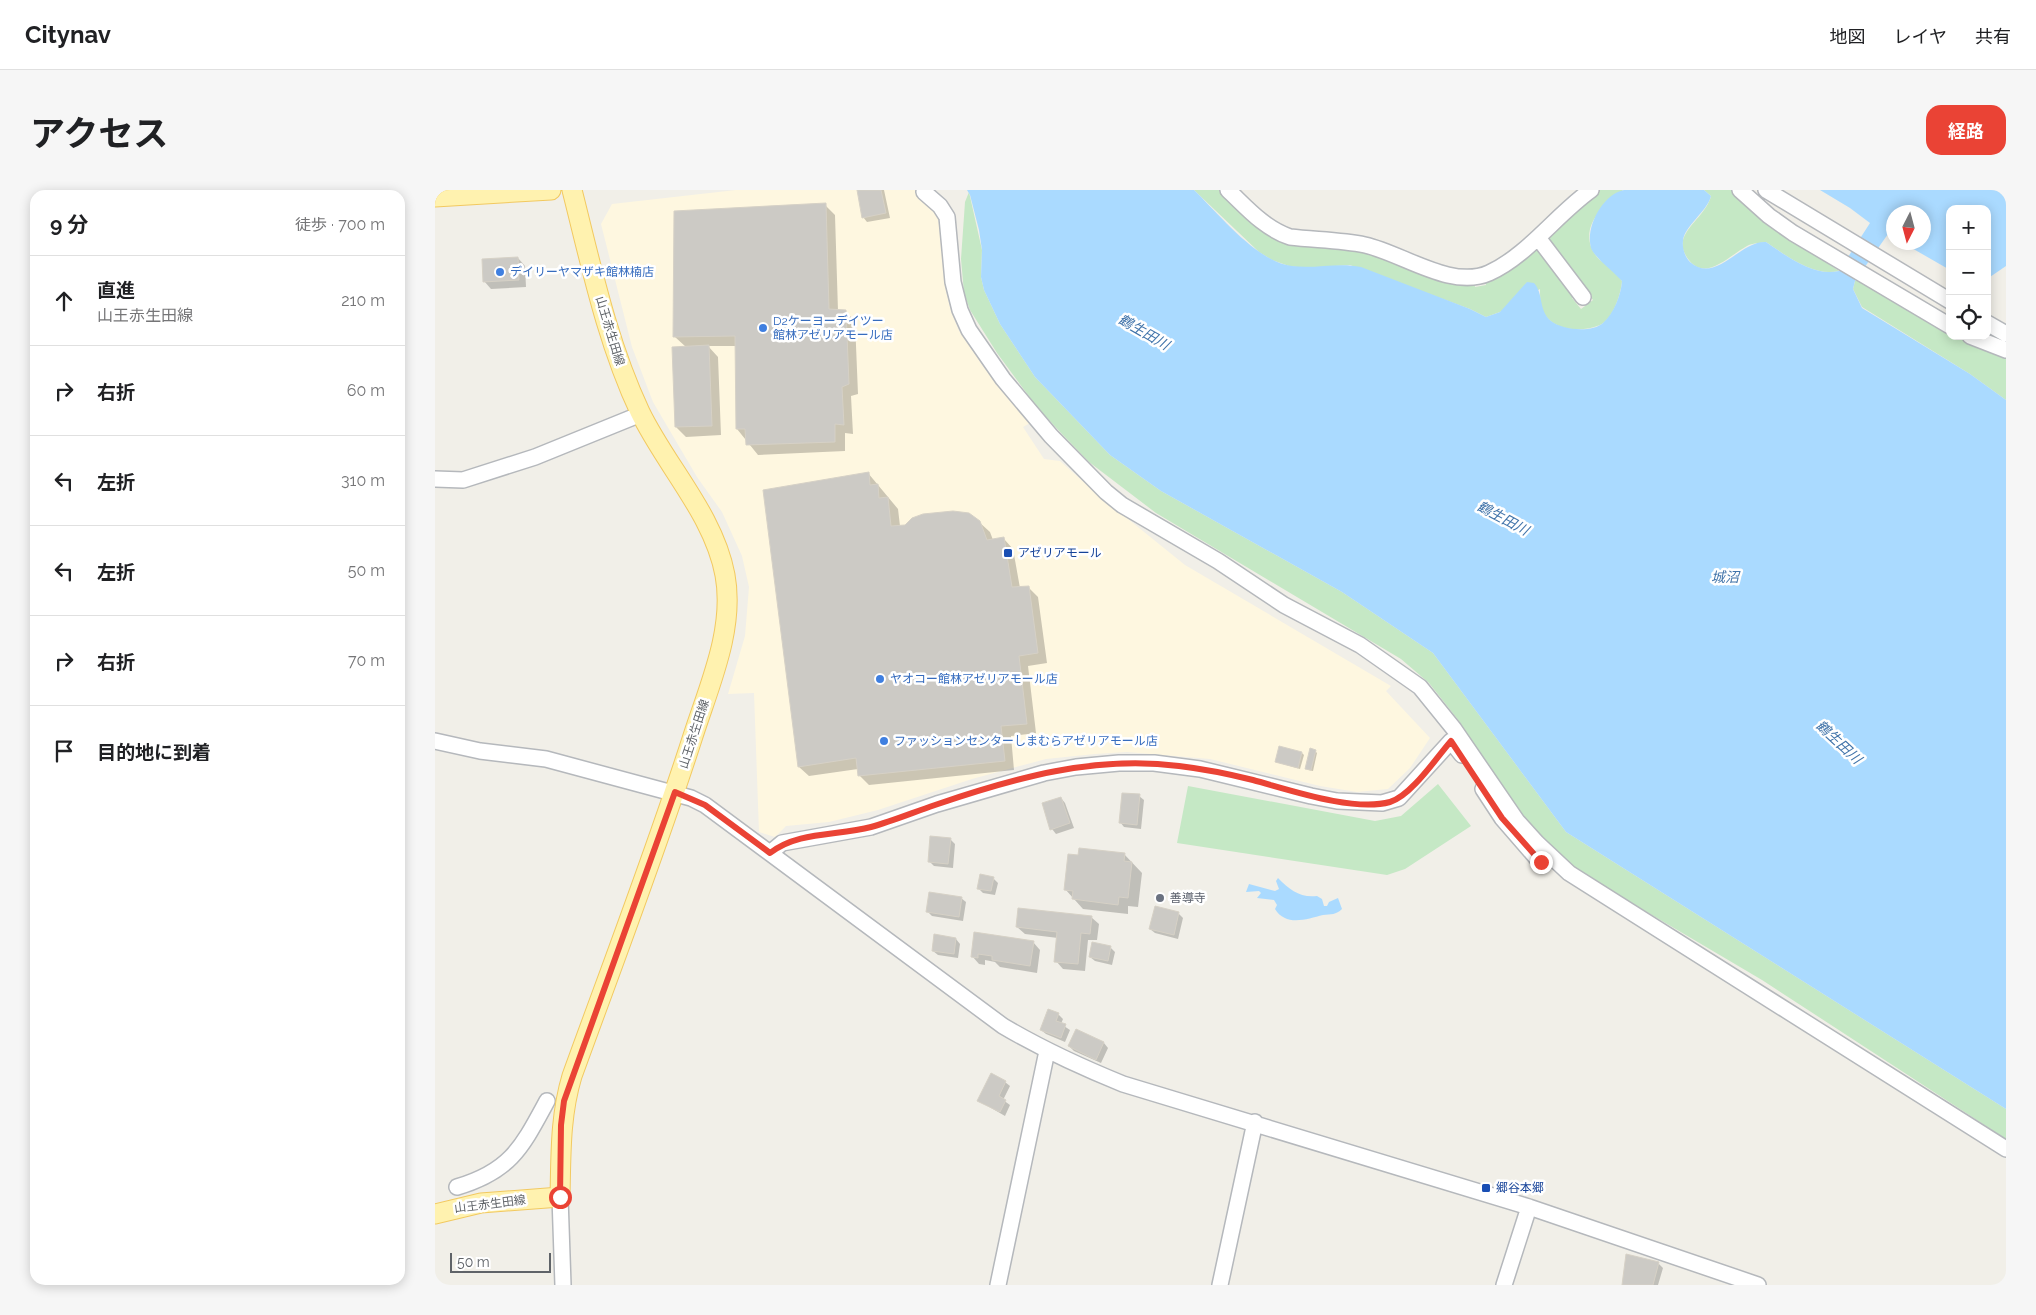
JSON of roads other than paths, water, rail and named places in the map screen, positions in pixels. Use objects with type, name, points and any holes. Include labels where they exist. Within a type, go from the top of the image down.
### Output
[{"type":"main road","points":[[435,197],[551,190]]},
{"type":"main road","name":"山王赤生田線","points":[[435,1214],[481,1203],[560,1197],[561,1125],[567,1093],[675,792],[724,638],[728,597],[725,574],[707,524],[641,414],[613,345],[572,190]]},
{"type":"street","points":[[1228,190],[1261,222],[1281,234],[1290,237],[1365,245],[1461,278],[1488,274],[1539,238],[1555,219],[1591,190]]},
{"type":"street","points":[[1740,190],[1769,216],[1793,233],[1946,324]]},
{"type":"street","points":[[1766,190],[1946,299]]},
{"type":"street","points":[[924,192],[940,206],[947,217],[953,282],[960,310],[977,343],[1030,412],[1106,492],[1123,505],[1218,561],[1284,606],[1360,645],[1420,687],[1453,728],[1517,821],[1537,843],[1569,872],[2006,1149]]},
{"type":"street","points":[[1539,238],[1583,297]]},
{"type":"street","points":[[1991,325],[2006,334]]},
{"type":"street","points":[[1980,340],[2006,350]]},
{"type":"street","points":[[435,479],[463,480],[535,456],[641,414]]},
{"type":"street","points":[[435,741],[480,751],[547,759],[675,792],[705,805],[1003,1026],[1047,1052],[1123,1084],[1255,1122],[1529,1207],[1758,1285]]},
{"type":"street","points":[[770,853],[782,843],[871,827],[937,804],[1044,773],[1102,764],[1154,763],[1200,769],[1320,798],[1382,803],[1399,798],[1451,741],[1502,818],[1541,862]]},
{"type":"street","points":[[997,1285],[1047,1052]]},
{"type":"street","points":[[457,1187],[477,1181],[493,1173],[512,1158],[524,1142],[547,1101]]},
{"type":"street","points":[[1220,1285],[1255,1122]]},
{"type":"street","points":[[477,1181],[481,1203]]},
{"type":"street","points":[[560,1197],[563,1285]]},
{"type":"street","points":[[1504,1285],[1529,1207]]},
{"type":"water","name":"城沼","points":[[967,190],[1194,190],[1239,236],[1265,256],[1279,263],[1301,267],[1344,265],[1361,267],[1486,317],[1500,312],[1527,282],[1534,283],[1539,292],[1544,312],[1551,321],[1562,327],[1585,329],[1598,326],[1607,319],[1614,309],[1620,292],[1622,281],[1596,256],[1591,248],[1590,240],[1593,221],[1597,213],[1609,198],[1624,190],[1704,190],[1711,196],[1705,208],[1687,230],[1683,241],[1683,249],[1687,258],[1700,268],[1719,265],[1756,243],[1766,242],[1801,264],[1820,271],[1829,272],[1839,271],[1870,223],[1850,208],[1820,190],[2006,190],[2006,266],[1991,276],[1991,205],[1946,205],[1946,268],[1915,250],[1931,250],[1931,205],[1886,205],[1886,237],[1855,281],[1853,289],[1862,308],[1970,374],[2006,400],[2006,1109],[1566,832],[1433,653],[1342,592],[1161,491],[1110,455],[1035,377],[1000,324],[984,290],[981,277],[982,250],[970,195]]},
{"type":"water","points":[[1278,878],[1300,894],[1317,896],[1322,899],[1324,906],[1338,898],[1342,909],[1333,914],[1304,920],[1291,920],[1280,915],[1275,909],[1277,905],[1274,900],[1257,898],[1261,893],[1259,891],[1246,892],[1249,884],[1275,891],[1279,889],[1276,881]]},
{"type":"place","name":"デイリーヤマザキ館林楠店","points":[[500,272]]},
{"type":"place","name":"D2ケーヨーデイツー 館林アゼリアモール店","points":[[763,328]]},
{"type":"place","name":"アゼリアモール","points":[[1008,553]]},
{"type":"place","name":"ヤオコー館林アゼリアモール店","points":[[880,679]]},
{"type":"place","name":"ファッションセンターしまむらアゼリアモール店","points":[[884,741]]},
{"type":"place","name":"善導寺","points":[[1160,898]]},
{"type":"place","name":"郷谷本郷","points":[[1486,1188]]},
{"type":"water label","name":"鶴生田川","points":[[1144,332]]},
{"type":"water label","name":"鶴生田川","points":[[1503,518]]},
{"type":"water label","name":"鶴生田川","points":[[1839,742]]}]
